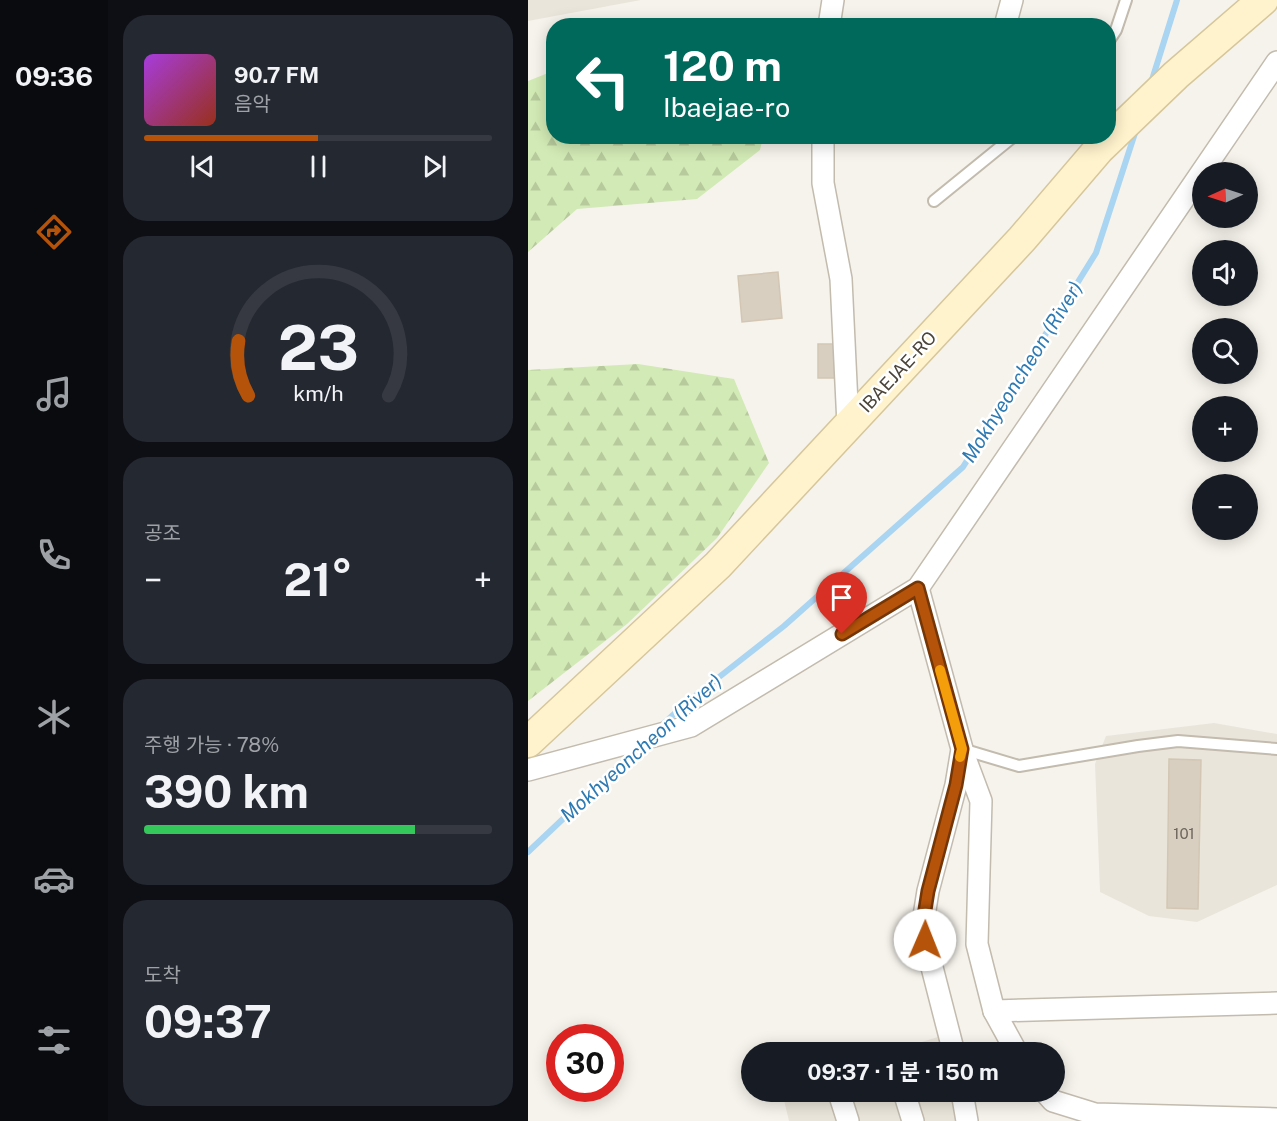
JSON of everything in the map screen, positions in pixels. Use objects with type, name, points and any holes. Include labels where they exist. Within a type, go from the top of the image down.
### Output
[{"type":"main road","name":"IBAEJAE-RO","points":[[1116,133],[1176,75],[1263,0]]},
{"type":"main road","name":"IBAEJAE-RO","points":[[528,742],[718,565],[1022,239],[1104,144]]},
{"type":"street","points":[[830,18],[832,0]]},
{"type":"street","points":[[1007,18],[1012,0]]},
{"type":"street","points":[[528,770],[691,726],[918,588],[1277,62]]},
{"type":"street","points":[[823,144],[822,183],[841,279],[848,425]]},
{"type":"street","points":[[918,588],[962,749],[981,801],[977,944],[994,1011],[1011,1042]]},
{"type":"street","points":[[951,1042],[925,940],[924,916],[928,891],[956,785],[962,749]]},
{"type":"street","points":[[994,1011],[1277,1003]]},
{"type":"street","points":[[842,1102],[848,1121]]},
{"type":"street","points":[[907,1102],[913,1121]]},
{"type":"street","points":[[964,1102],[967,1121]]},
{"type":"street","points":[[1056,1102],[1095,1114],[1277,1119]]},
{"type":"lane","points":[[1116,30],[1126,0]]},
{"type":"lane","points":[[934,201],[1004,144]]},
{"type":"lane","points":[[962,749],[1019,766],[1178,741],[1277,749]]},
{"type":"shaded area","points":[[528,0],[641,0],[528,21]]},
{"type":"shaded area","points":[[1214,723],[1277,734],[1277,885],[1197,922],[1149,916],[1100,892],[1095,764],[1106,736]]},
{"type":"shaded area","points":[[938,1037],[940,1042],[922,1042]]},
{"type":"shaded area","points":[[784,1102],[954,1102],[957,1121],[789,1121]]},
{"type":"green space","points":[[546,74],[546,144],[761,144],[760,150],[697,199],[577,209],[528,252],[528,81]]},
{"type":"green space","points":[[638,364],[734,379],[769,463],[717,538],[627,624],[528,701],[528,370]]},
{"type":"building","points":[[778,272],[782,318],[742,322],[738,276]]},
{"type":"building","points":[[818,344],[843,344],[843,378],[818,378]]},
{"type":"building","points":[[1169,759],[1201,760],[1198,909],[1167,908]]},
{"type":"waterway","name":"Mokhyeoncheon (River)","points":[[1151,83],[1177,0]]},
{"type":"waterway","name":"Mokhyeoncheon (River)","points":[[659,728],[686,703],[784,626],[963,467],[1096,253],[1136,130]]},
{"type":"waterway","name":"Mokhyeoncheon (River)","points":[[528,852],[639,747]]},
{"type":"slow traffic","points":[[940,670],[962,749],[960,757]]},
{"type":"route","points":[[842,634],[918,588],[962,749],[956,785],[928,891],[924,916],[925,940]]}]
